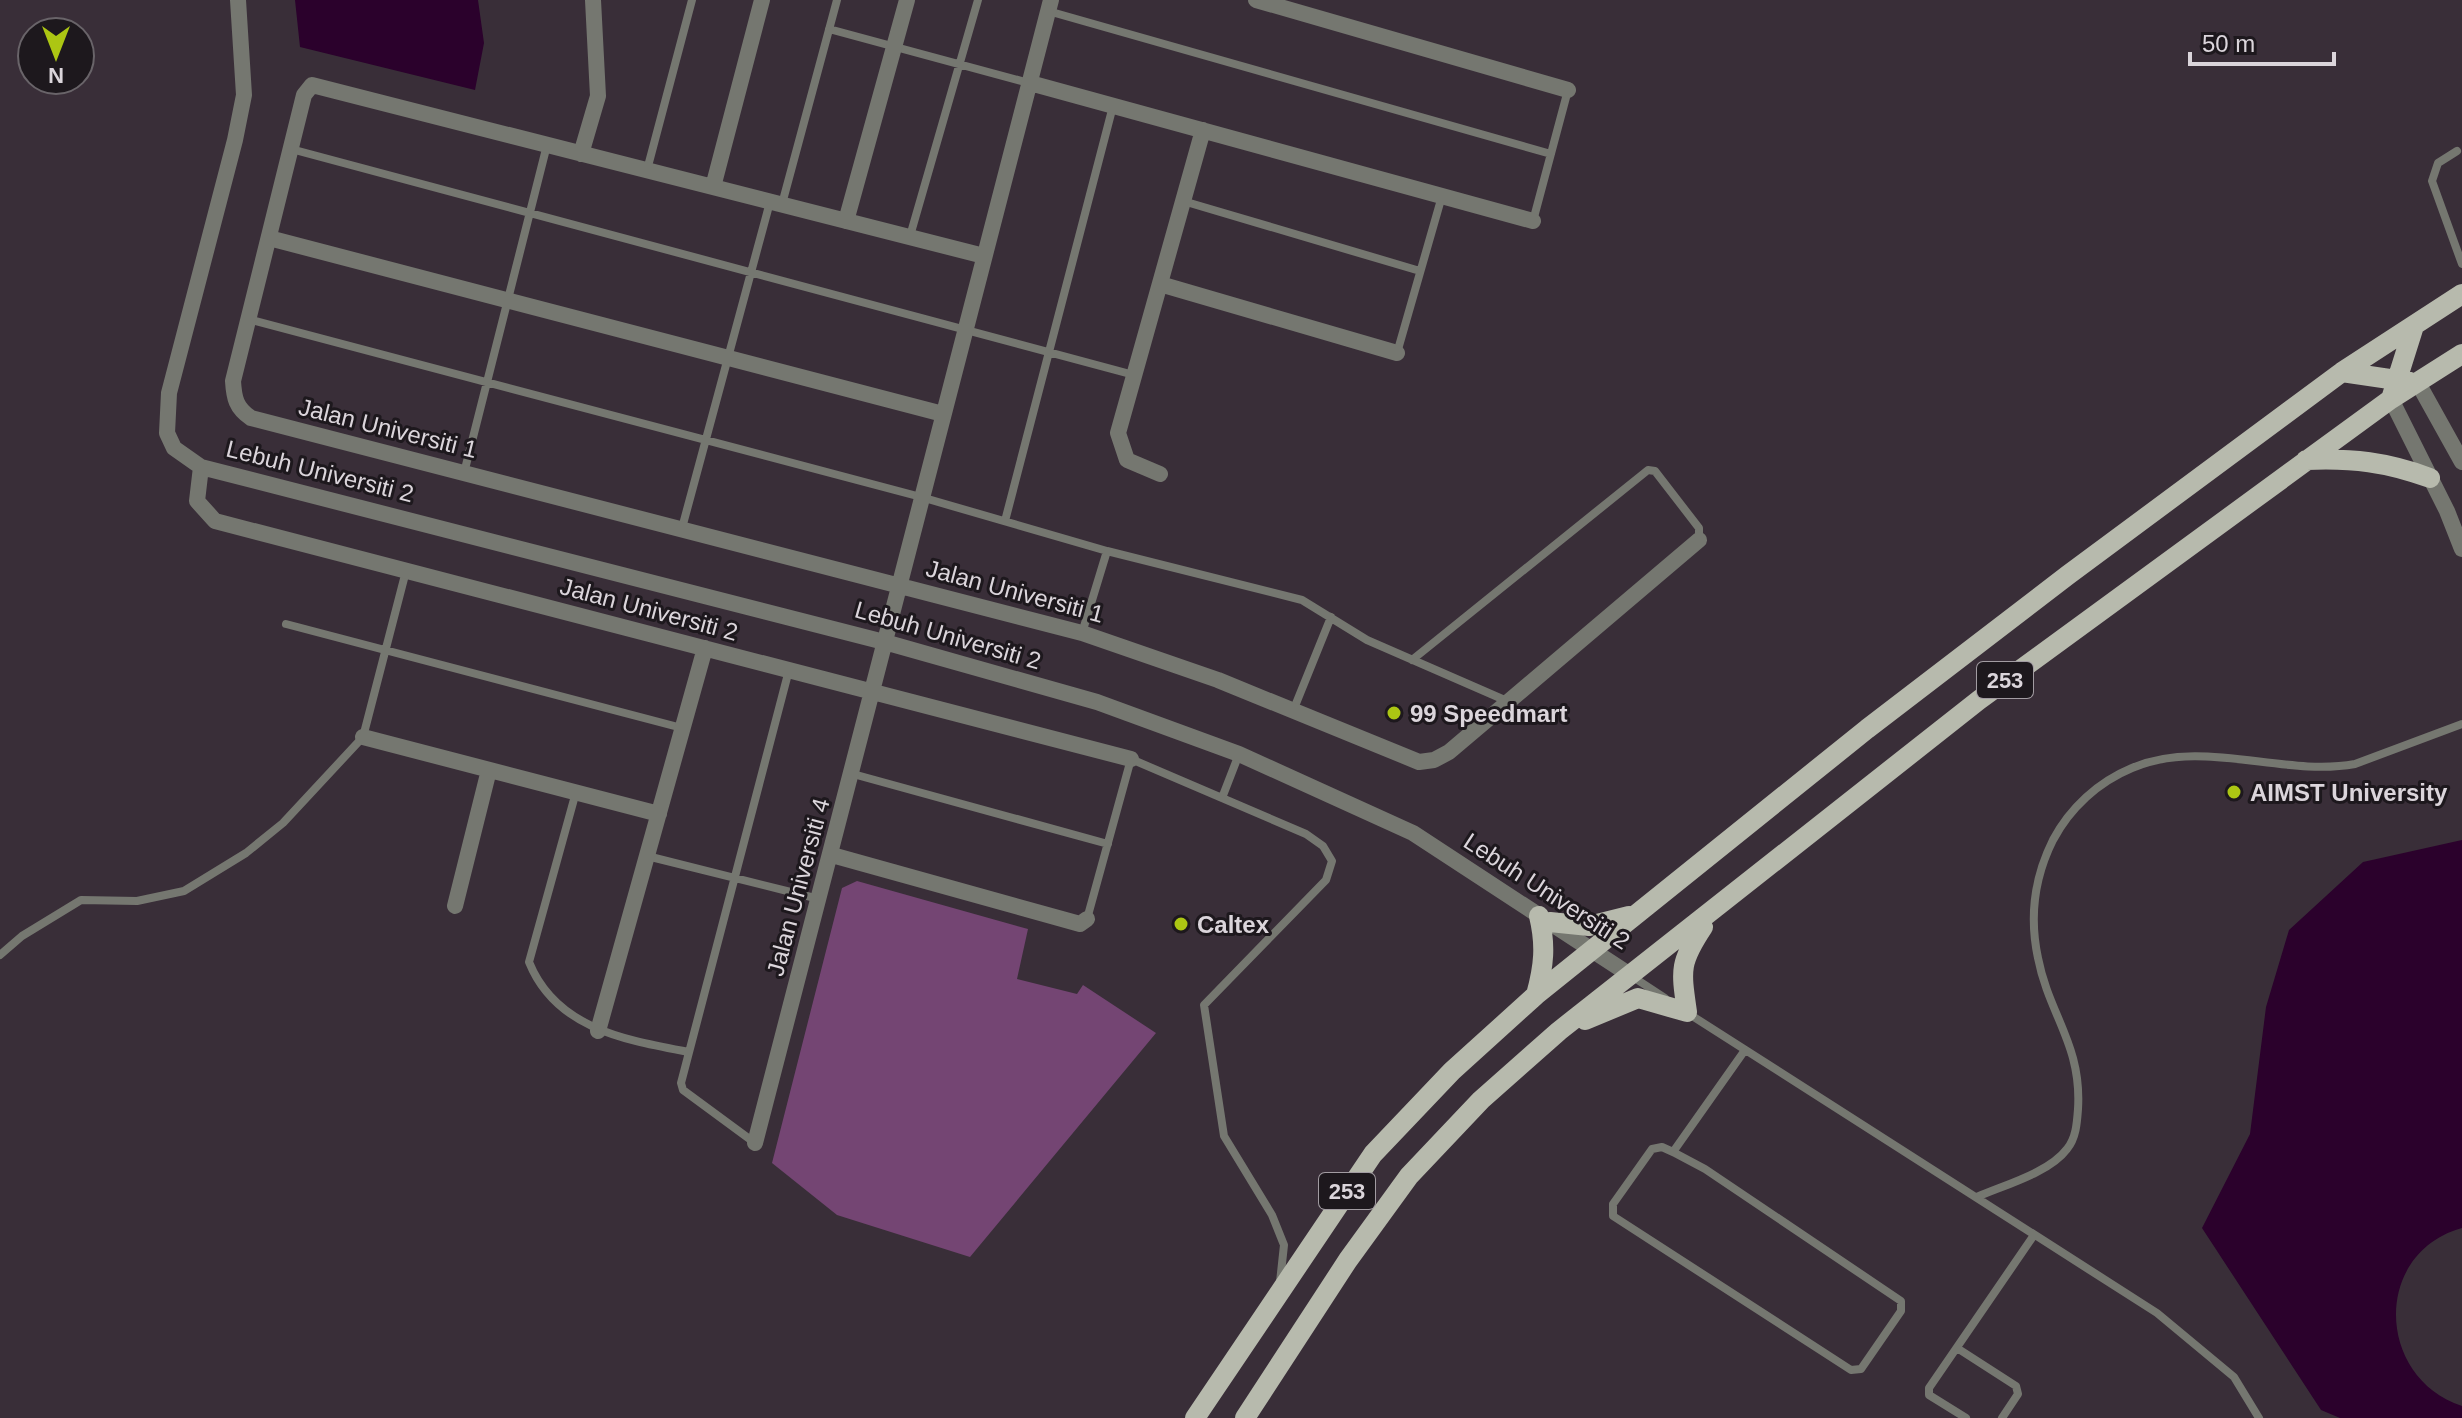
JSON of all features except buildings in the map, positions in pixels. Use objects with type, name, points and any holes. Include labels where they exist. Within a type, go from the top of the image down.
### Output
[{"type":"main road","name":"253","points":[[1195,1418],[1373,1154],[1452,1071],[1536,995],[1980,642],[2342,372],[2462,294]]},
{"type":"main road","points":[[2342,372],[2394,390],[2414,326]]},
{"type":"main road","name":"253","points":[[1245,1418],[1348,1260],[1409,1176],[1481,1100],[1559,1031],[1979,700],[2306,460],[2394,390],[2418,383],[2462,354]]},
{"type":"main road","points":[[2306,460],[2350,458],[2391,463],[2430,478]]},
{"type":"main road","points":[[1559,1031],[1638,998],[1687,1012],[1682,978],[1684,955],[1713,911]]},
{"type":"main road","points":[[1536,995],[1545,960],[1544,919],[1589,926],[1637,914]]},
{"type":"street","points":[[201,467],[174,448],[167,433],[166,416],[175,367],[244,95],[238,0]]},
{"type":"street","points":[[581,154],[598,96],[593,0]]},
{"type":"street","points":[[713,187],[762,0]]},
{"type":"street","points":[[846,221],[907,0]]},
{"type":"street","points":[[1256,0],[1568,90]]},
{"type":"street","name":"Jalan Universiti 4","points":[[755,1143],[888,643],[898,583],[1050,6]]},
{"type":"street","points":[[1030,83],[1533,221]]},
{"type":"street","points":[[248,319],[304,95],[312,85],[984,256]]},
{"type":"street","points":[[1160,474],[1127,460],[1118,433],[1203,130]]},
{"type":"street","points":[[269,238],[943,414]]},
{"type":"street","points":[[1160,284],[1397,353]]},
{"type":"street","name":"Jalan Universiti 1","points":[[248,319],[233,381],[239,410],[251,418],[1082,633],[1165,660],[1402,758],[1419,762],[1434,760],[1449,752],[1699,540]]},
{"type":"street","points":[[2418,383],[2462,462]]},
{"type":"street","points":[[2394,390],[2462,549]]},
{"type":"street","name":"Jalan Universiti 2","points":[[201,467],[197,501],[215,521],[1131,759]]},
{"type":"street","name":"Lebuh Universiti 2","points":[[201,467],[888,643],[1097,702],[1239,754],[1413,833],[1630,975]]},
{"type":"street","points":[[598,1031],[705,648]]},
{"type":"street","points":[[363,737],[659,814]]},
{"type":"street","points":[[455,906],[489,770]]},
{"type":"street","points":[[832,855],[1080,924],[1087,919]]},
{"type":"lane","points":[[647,170],[692,0]]},
{"type":"lane","points":[[682,528],[751,272],[776,203],[837,0]]},
{"type":"lane","points":[[910,237],[978,0]]},
{"type":"lane","points":[[1050,6],[1551,154]]},
{"type":"lane","points":[[829,29],[1030,83]]},
{"type":"lane","points":[[1533,221],[1568,90]]},
{"type":"lane","points":[[1005,521],[1113,106]]},
{"type":"lane","points":[[464,473],[547,145]]},
{"type":"lane","points":[[291,149],[1134,376]]},
{"type":"lane","points":[[2457,151],[2438,163],[2432,181],[2462,264]]},
{"type":"lane","points":[[1397,353],[1442,196]]},
{"type":"lane","points":[[1183,201],[1420,271]]},
{"type":"lane","points":[[248,319],[921,497],[1107,551],[1302,600],[1348,631],[1507,701]]},
{"type":"lane","points":[[1412,660],[1648,470],[1655,471],[1699,528],[1699,540]]},
{"type":"lane","points":[[1082,633],[1107,551]]},
{"type":"lane","points":[[0,955],[22,936],[81,900],[159,899],[214,874],[283,823],[363,737],[406,571]]},
{"type":"lane","points":[[1293,711],[1331,617]]},
{"type":"lane","points":[[286,624],[683,728]]},
{"type":"lane","points":[[755,1143],[683,1090],[681,1083],[789,670]]},
{"type":"lane","points":[[1977,1197],[2058,1160],[2077,1128],[2078,1078],[2074,1052],[2038,960],[2033,913],[2035,887],[2043,859],[2061,824],[2080,803],[2102,783],[2123,772],[2167,759],[2250,759],[2336,767],[2355,764],[2462,724]]},
{"type":"lane","points":[[1222,798],[1239,754]]},
{"type":"lane","points":[[1087,919],[1131,759],[1306,834],[1323,846],[1332,861],[1326,880],[1204,1005],[1224,1136],[1272,1215],[1284,1245],[1280,1289]]},
{"type":"lane","points":[[853,774],[1108,844]]},
{"type":"lane","points":[[576,792],[529,962],[535,977],[563,1010],[598,1031],[689,1052]]},
{"type":"lane","points":[[647,856],[820,899]]},
{"type":"lane","points":[[1630,975],[2187,1335],[2234,1377],[2259,1418]]},
{"type":"lane","points":[[1673,1152],[1745,1050]]},
{"type":"lane","points":[[1662,1147],[1673,1152],[1705,1169],[1901,1301],[1901,1311],[1861,1369],[1851,1370],[1613,1216],[1613,1204],[1652,1149],[1662,1147]]},
{"type":"lane","points":[[1966,1418],[1928,1392],[2034,1235]]},
{"type":"lane","points":[[1957,1348],[2016,1386],[2018,1394],[2002,1418]]},
{"type":"shaded area","points":[[295,0],[478,0],[484,43],[475,90],[300,47]]},
{"type":"shaded area","points":[[2462,840],[2462,1228],[2433,1242],[2412,1262],[2400,1288],[2396,1316],[2400,1344],[2413,1370],[2434,1391],[2462,1406],[2462,1418],[2340,1418],[2321,1410],[2202,1228],[2250,1134],[2266,1007],[2289,930],[2363,862]]},
{"type":"shaded area","points":[[857,881],[1028,929],[1017,979],[1077,994],[1083,985],[1156,1033],[970,1257],[837,1215],[772,1163],[842,888]]},
{"type":"place","name":"99 Speedmart","points":[[1394,713]]},
{"type":"place","name":"AIMST University","points":[[2234,792]]},
{"type":"place","name":"Caltex","points":[[1181,924]]}]
